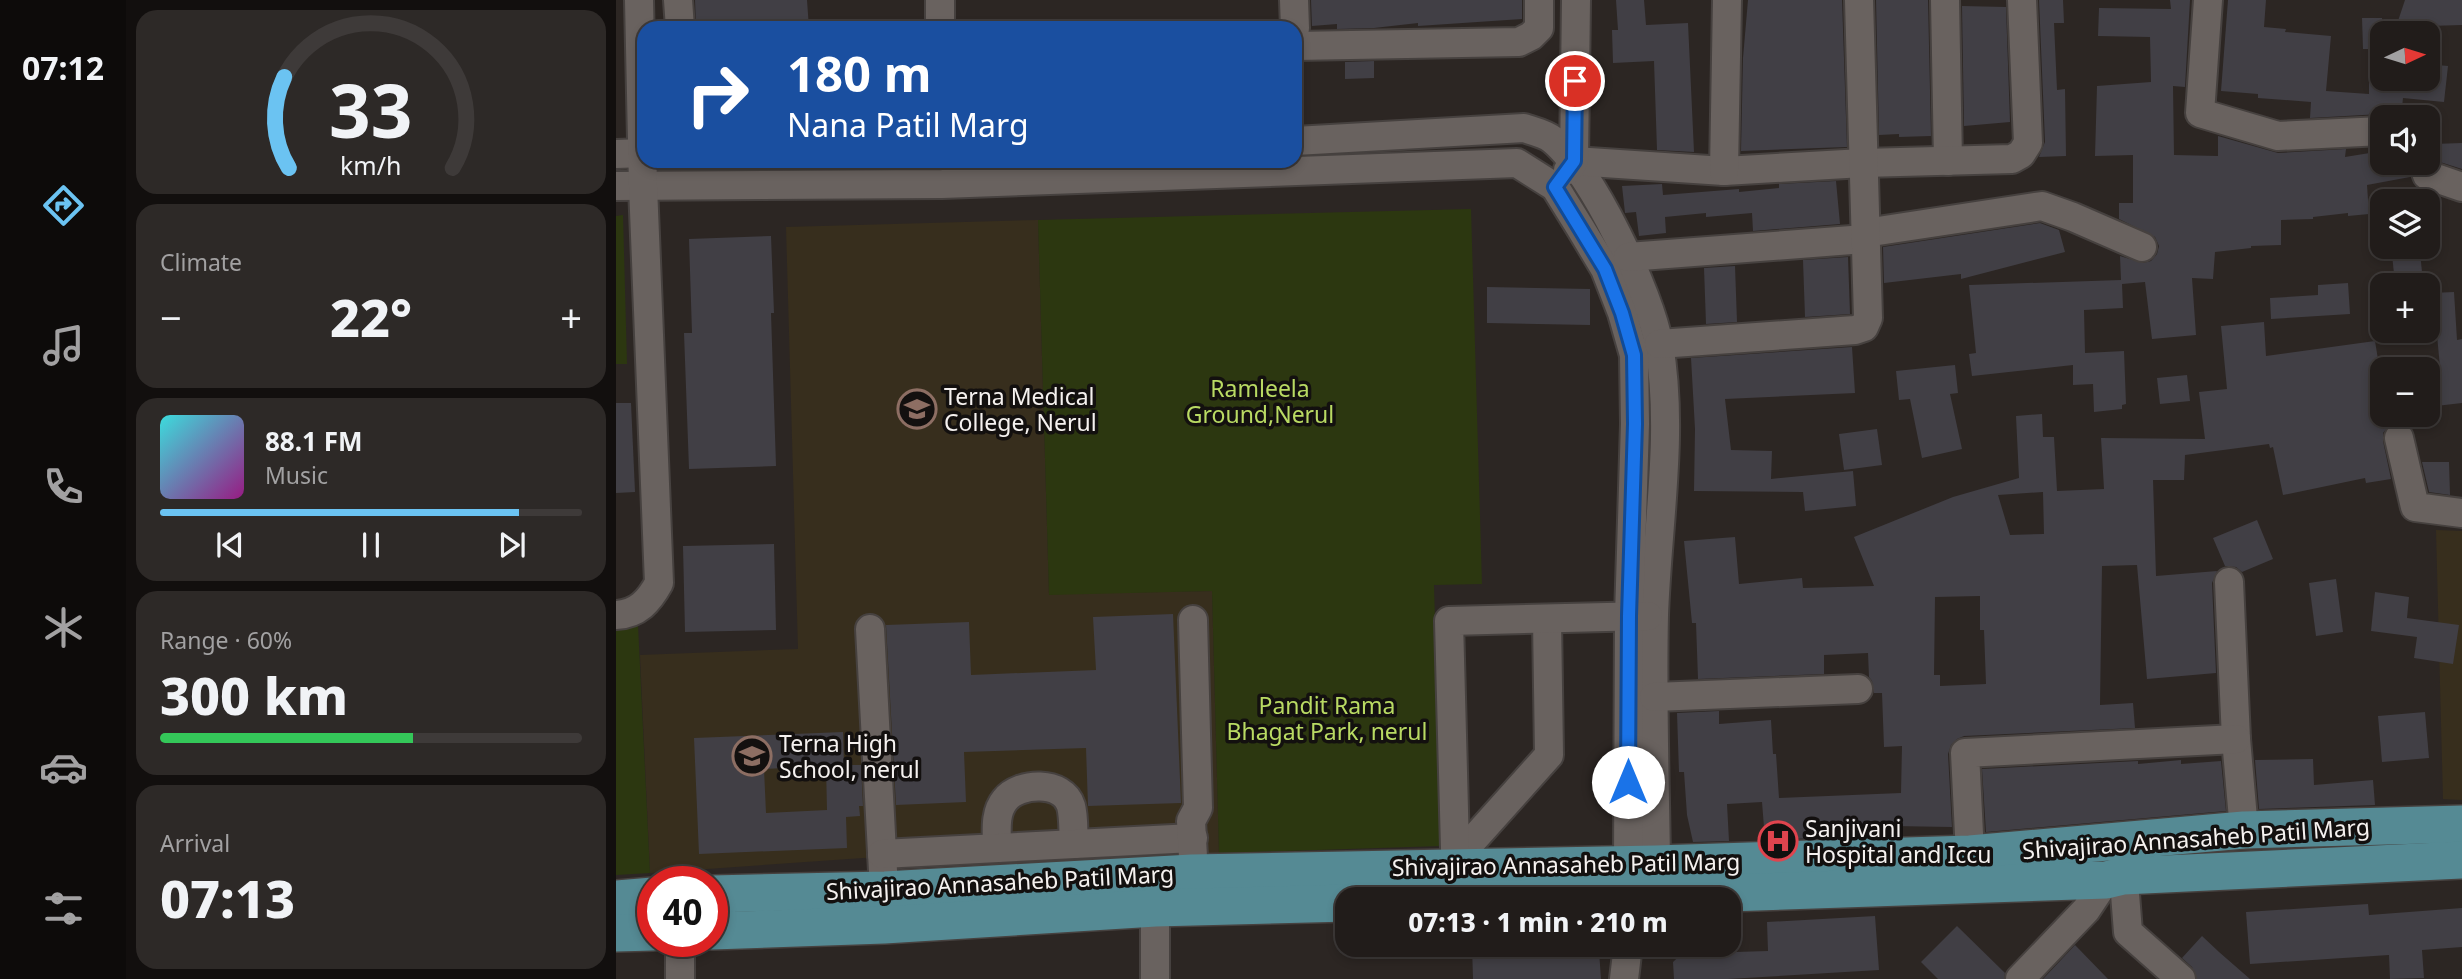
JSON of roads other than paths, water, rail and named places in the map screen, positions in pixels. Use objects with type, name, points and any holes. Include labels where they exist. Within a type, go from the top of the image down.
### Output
[{"type":"main road","name":"Shivajirao Annasaheb Patil Marg","points":[[1640,881],[2244,830],[2462,824]]},
{"type":"main road","name":"Shivajirao Annasaheb Patil Marg","points":[[728,894],[884,890],[1192,873],[1455,881],[2115,878],[2462,860]]},
{"type":"main road","name":"Shivajirao Annasaheb Patil Marg","points":[[1192,873],[1335,900]]},
{"type":"main road","name":"Shivajirao Annasaheb Patil Marg","points":[[728,926],[884,890],[1155,908],[1192,873]]},
{"type":"main road","points":[[616,898],[637,897]]},
{"type":"main road","points":[[616,933],[637,932]]},
{"type":"street","points":[[639,0],[640,21]]},
{"type":"street","points":[[678,0],[680,21]]},
{"type":"street","points":[[940,0],[940,21]]},
{"type":"street","points":[[1294,0],[1295,21]]},
{"type":"street","points":[[1302,45],[1518,42],[1531,36],[1539,27],[1539,0]]},
{"type":"street","points":[[1555,187],[1574,161],[1576,0]]},
{"type":"street","points":[[1724,171],[1727,0]]},
{"type":"street","points":[[1659,344],[1855,330],[1864,327],[1868,318],[1859,0]]},
{"type":"street","points":[[1945,0],[1948,161]]},
{"type":"street","points":[[1574,161],[1724,171],[1863,163],[2012,159],[2021,154],[2028,143],[2022,0]]},
{"type":"street","points":[[2208,0],[2200,113],[2278,136],[2370,132]]},
{"type":"street","points":[[1302,141],[1524,128],[1551,138],[1574,161],[1628,257],[1646,299],[1659,344],[1665,419],[1641,616],[1654,697],[1640,881]]},
{"type":"street","points":[[616,154],[637,153]]},
{"type":"street","points":[[1302,166],[1517,163],[1555,187],[1605,269],[1634,355],[1641,616],[1640,881]]},
{"type":"street","points":[[616,615],[628,615],[650,601],[659,583],[629,186],[637,168]]},
{"type":"street","points":[[629,186],[942,173],[1177,168]]},
{"type":"street","points":[[2427,175],[2462,187]]},
{"type":"street","points":[[1628,257],[1865,236],[2042,206],[2142,247]]},
{"type":"street","points":[[1635,419],[1665,419]]},
{"type":"street","points":[[2399,438],[2415,507],[2462,513]]},
{"type":"street","points":[[2229,582],[2236,739],[2244,830]]},
{"type":"street","points":[[1455,881],[1449,621],[1641,616]]},
{"type":"street","points":[[1455,881],[1549,755],[1547,619]]},
{"type":"street","points":[[870,629],[884,890],[997,848],[1074,845],[1192,873],[1191,821],[1198,808],[1193,620]]},
{"type":"street","points":[[1654,697],[1858,688]]},
{"type":"street","points":[[1970,854],[1965,753],[2236,739]]},
{"type":"street","points":[[997,848],[1000,807],[1006,798],[1031,787],[1052,788],[1064,795],[1070,804],[1074,845]]},
{"type":"street","points":[[2122,839],[2115,878],[2128,932],[2171,976]]},
{"type":"street","points":[[2020,979],[2115,878]]},
{"type":"street","points":[[1155,908],[1155,979]]},
{"type":"street","points":[[680,979],[681,957]]},
{"type":"street","points":[[1624,979],[1627,957]]},
{"type":"place","name":"Terna Medical College, Nerul","points":[[917,409]]},
{"type":"place","name":"Terna High School, nerul","points":[[752,756]]},
{"type":"place","name":"Sanjivani Hospital and Iccu","points":[[1778,841]]},
{"type":"park label","name":"Ramleela Ground,Nerul","points":[[1260,401]]},
{"type":"park label","name":"Pandit Rama Bhagat Park, nerul","points":[[1327,718]]}]
